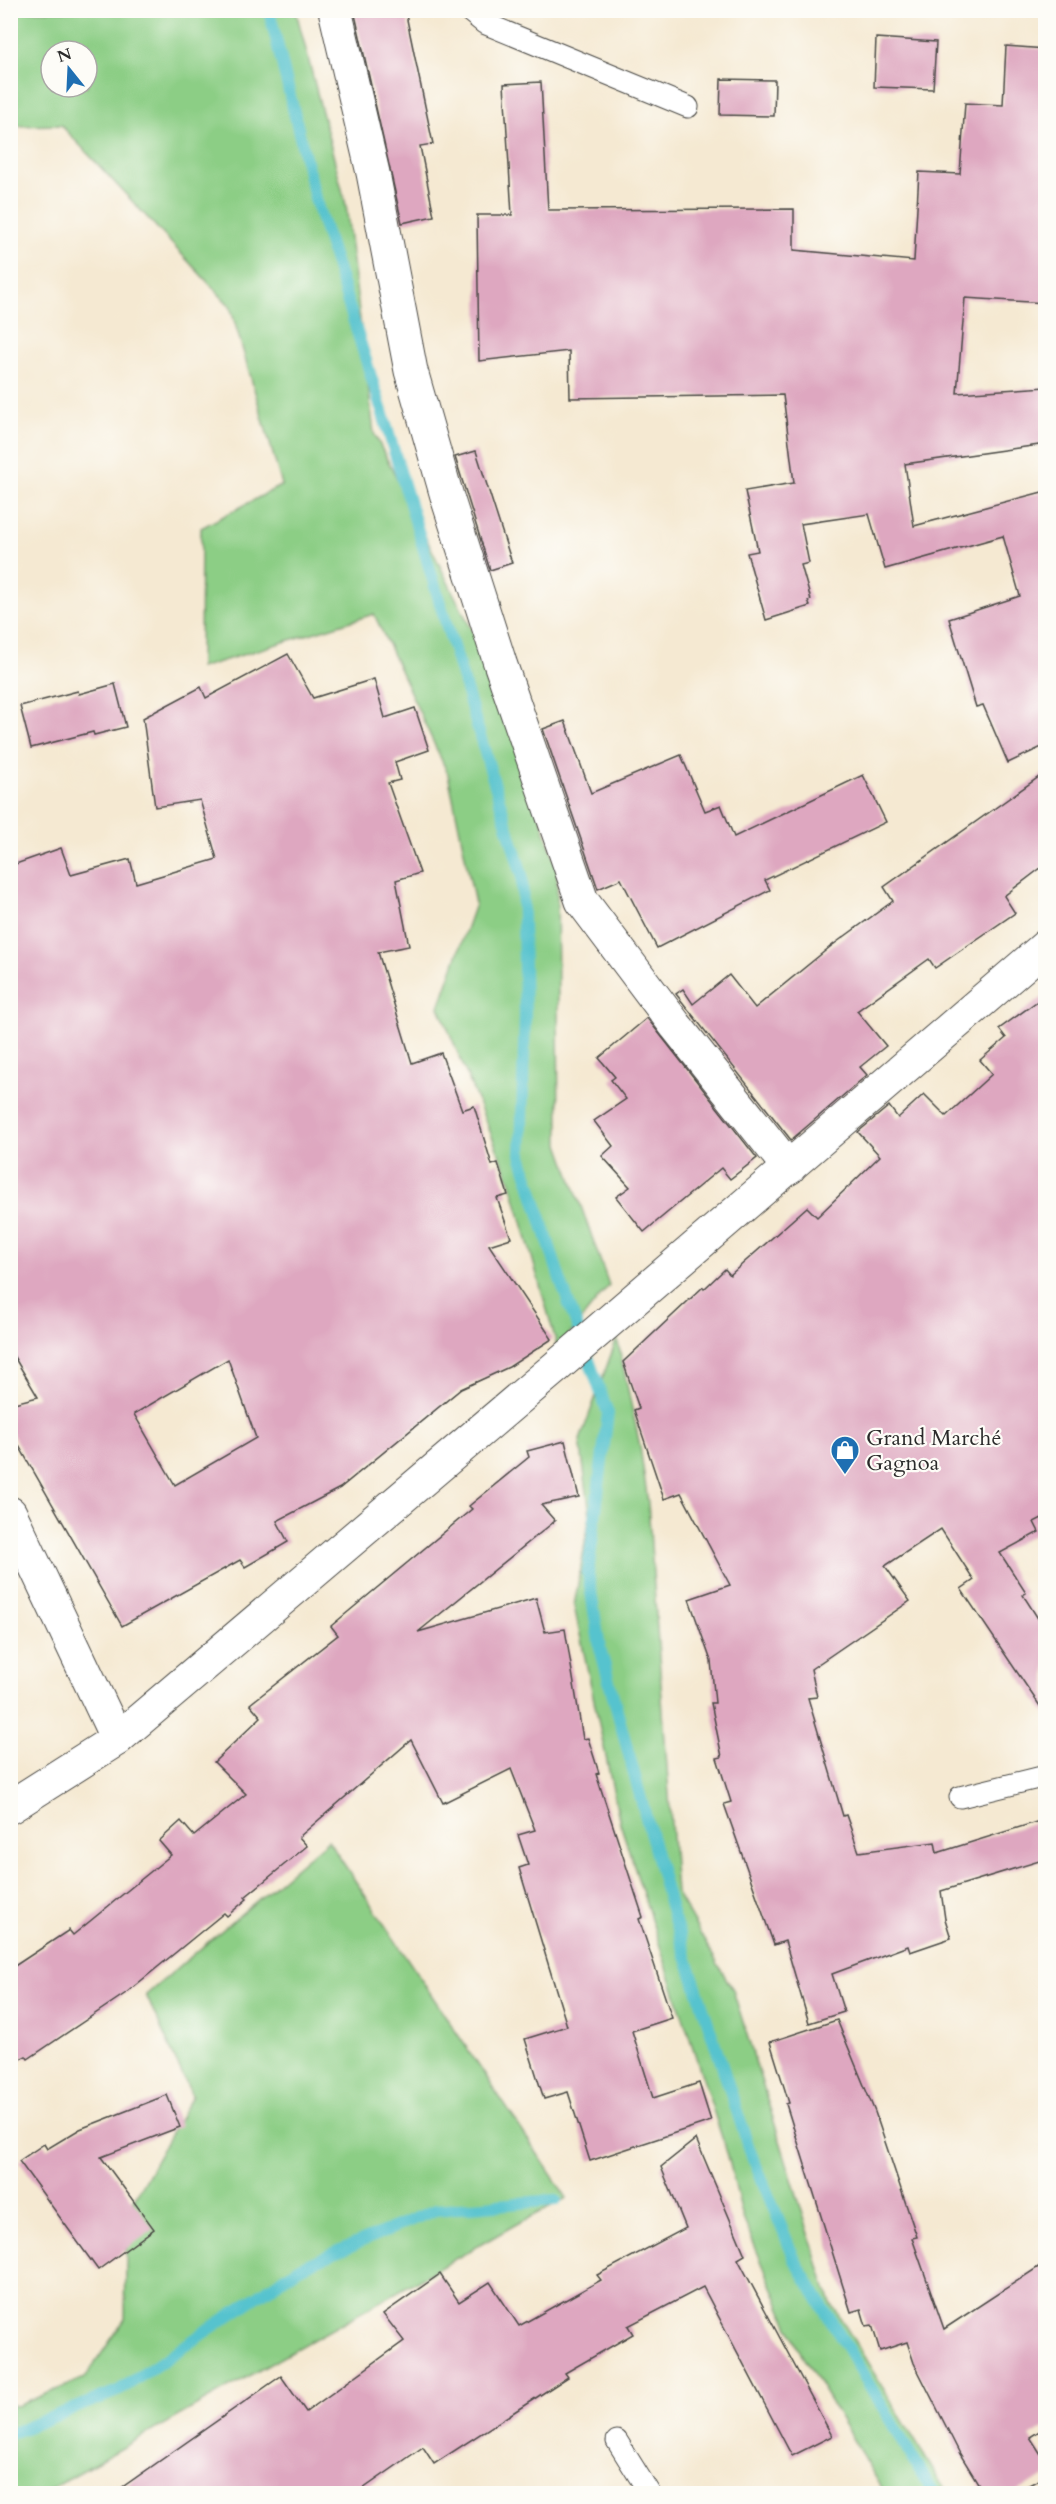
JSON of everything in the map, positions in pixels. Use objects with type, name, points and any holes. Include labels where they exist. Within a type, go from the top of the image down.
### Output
[{"type":"street","points":[[335,10],[373,173],[411,370],[448,500],[500,663],[582,901],[676,1026],[789,1168]]},
{"type":"street","points":[[10,1807],[117,1739],[556,1367],[1046,946]]},
{"type":"street","points":[[10,1513],[117,1739]]},
{"type":"lane","points":[[468,10],[484,23],[688,106]]},
{"type":"lane","points":[[960,1797],[1046,1776]]},
{"type":"lane","points":[[617,2441],[650,2493]]},
{"type":"green space","points":[[10,11],[296,11],[346,205],[374,433],[498,683],[557,869],[559,1144],[609,1285],[558,1349],[511,1183],[439,1007],[475,904],[448,774],[374,614],[200,668],[201,528],[282,485],[230,306],[61,125],[11,126]]},
{"type":"green space","points":[[617,1338],[640,1446],[648,1503],[676,1892],[733,1990],[830,2301],[947,2493],[885,2493],[798,2348],[743,2218],[728,2156],[620,1823],[574,1606],[590,1515],[580,1440]]},
{"type":"green space","points":[[328,1840],[567,2198],[515,2225],[43,2493],[11,2494],[11,2405],[17,2406],[85,2378],[125,2319],[127,2212],[192,2096],[146,1995]]},
{"type":"building","points":[[354,10],[405,10],[433,144],[420,146],[434,216],[402,223]]},
{"type":"building","points":[[876,38],[936,42],[933,89],[874,87]]},
{"type":"building","points":[[1006,46],[1046,49],[1046,303],[965,298],[957,393],[1046,387],[1046,444],[905,464],[914,526],[1046,491],[1046,745],[1008,763],[983,705],[976,707],[949,619],[1020,596],[1003,536],[885,569],[869,514],[801,524],[809,563],[801,565],[811,600],[808,601],[810,606],[766,620],[747,553],[758,551],[745,491],[794,483],[783,395],[570,398],[569,351],[479,361],[477,215],[512,215],[504,84],[541,82],[548,210],[794,209],[794,250],[914,261],[919,172],[960,174],[965,103],[1003,105]]},
{"type":"building","points":[[721,79],[775,80],[774,116],[720,115]]},
{"type":"building","points":[[476,451],[512,563],[490,570],[455,457]]},
{"type":"building","points":[[288,654],[313,698],[374,679],[385,718],[415,708],[429,750],[395,762],[400,780],[388,783],[420,873],[396,880],[409,946],[378,952],[412,1063],[441,1053],[462,1110],[474,1106],[492,1165],[498,1163],[508,1195],[497,1198],[511,1238],[489,1245],[552,1339],[509,1367],[461,1389],[340,1488],[277,1521],[288,1542],[245,1567],[240,1560],[122,1626],[10,1430],[10,1404],[38,1397],[10,1350],[10,866],[61,848],[71,875],[130,859],[136,883],[217,859],[200,800],[155,807],[143,718],[201,687],[206,698]],"holes":[[[228,1359],[256,1438],[175,1485],[134,1414]]]},
{"type":"building","points":[[115,684],[126,727],[94,735],[93,732],[31,748],[20,706]]},
{"type":"building","points":[[565,721],[591,793],[681,755],[705,811],[721,805],[734,837],[863,775],[886,822],[765,880],[770,890],[657,948],[621,879],[598,889],[543,729]]},
{"type":"building","points":[[1046,772],[1046,864],[1004,896],[1015,913],[935,968],[929,959],[857,1011],[886,1046],[860,1067],[867,1075],[791,1140],[676,994],[683,989],[693,1004],[729,975],[755,1008],[830,947],[893,901],[884,887]]},
{"type":"building","name":"Grand Marché Gagnoa","points":[[1046,995],[1046,1516],[1034,1522],[1039,1532],[1000,1553],[1026,1593],[1023,1595],[1046,1631],[1046,1715],[961,1589],[974,1580],[941,1529],[885,1566],[910,1601],[811,1669],[817,1697],[808,1698],[843,1816],[846,1815],[859,1852],[935,1842],[937,1853],[1046,1819],[1046,1859],[941,1891],[945,1919],[951,1938],[910,1952],[908,1946],[832,1974],[844,2012],[809,2023],[785,1941],[774,1945],[724,1804],[731,1802],[717,1758],[722,1757],[711,1703],[715,1703],[711,1661],[689,1599],[730,1585],[681,1493],[664,1499],[634,1410],[639,1408],[623,1362],[703,1287],[704,1289],[725,1269],[730,1275],[807,1207],[817,1217],[880,1156],[858,1132],[889,1106],[898,1118],[924,1094],[946,1116],[992,1074],[980,1060],[1006,1038],[999,1029]]},
{"type":"building","points":[[647,1018],[757,1158],[730,1179],[721,1168],[644,1232],[616,1197],[630,1187],[602,1156],[613,1146],[594,1121],[626,1099],[611,1080],[615,1077],[599,1058]]},
{"type":"building","points":[[565,1441],[579,1497],[541,1505],[555,1521],[418,1632],[536,1598],[545,1632],[565,1629],[583,1739],[588,1738],[599,1773],[596,1774],[643,1917],[639,1919],[672,2018],[632,2031],[653,2098],[699,2083],[711,2121],[590,2161],[568,2092],[544,2099],[525,2039],[567,2026],[519,1868],[528,1865],[518,1835],[535,1830],[511,1769],[443,1803],[411,1740],[299,1837],[307,1846],[245,1897],[247,1899],[227,1916],[224,1913],[126,1993],[28,2059],[26,2056],[10,2064],[10,1969],[69,1930],[73,1935],[171,1855],[159,1841],[181,1821],[194,1836],[246,1794],[214,1762],[261,1717],[250,1704],[338,1635],[331,1626],[472,1509],[469,1506],[529,1457],[527,1451]]},
{"type":"building","points":[[837,2020],[875,2112],[917,2237],[912,2238],[944,2329],[1046,2262],[1046,2427],[1030,2437],[1046,2462],[1046,2476],[1014,2493],[984,2493],[960,2454],[914,2363],[907,2342],[880,2351],[872,2325],[866,2326],[861,2309],[851,2312],[786,2104],[789,2103],[770,2042]]},
{"type":"building","points":[[167,2095],[180,2127],[101,2157],[154,2229],[98,2270],[19,2161],[44,2144],[47,2149],[80,2129]]},
{"type":"building","points":[[696,2139],[745,2255],[738,2259],[832,2436],[792,2456],[703,2287],[628,2326],[633,2334],[565,2373],[568,2377],[434,2464],[423,2447],[357,2493],[114,2493],[281,2376],[306,2412],[404,2341],[383,2314],[440,2274],[459,2302],[490,2282],[519,2326],[601,2280],[597,2275],[686,2228],[661,2167]]},
{"type":"waterway","points":[[269,10],[315,198],[522,875],[525,1014],[521,1155],[560,1279],[608,1413],[588,1573],[600,1648],[672,1913],[750,2151],[795,2260],[934,2494]]},
{"type":"waterway","points":[[10,2434],[120,2390],[299,2268],[435,2210],[556,2200]]},
{"type":"place","name":"Grand Marché Gagnoa","points":[[845,1476]]}]
